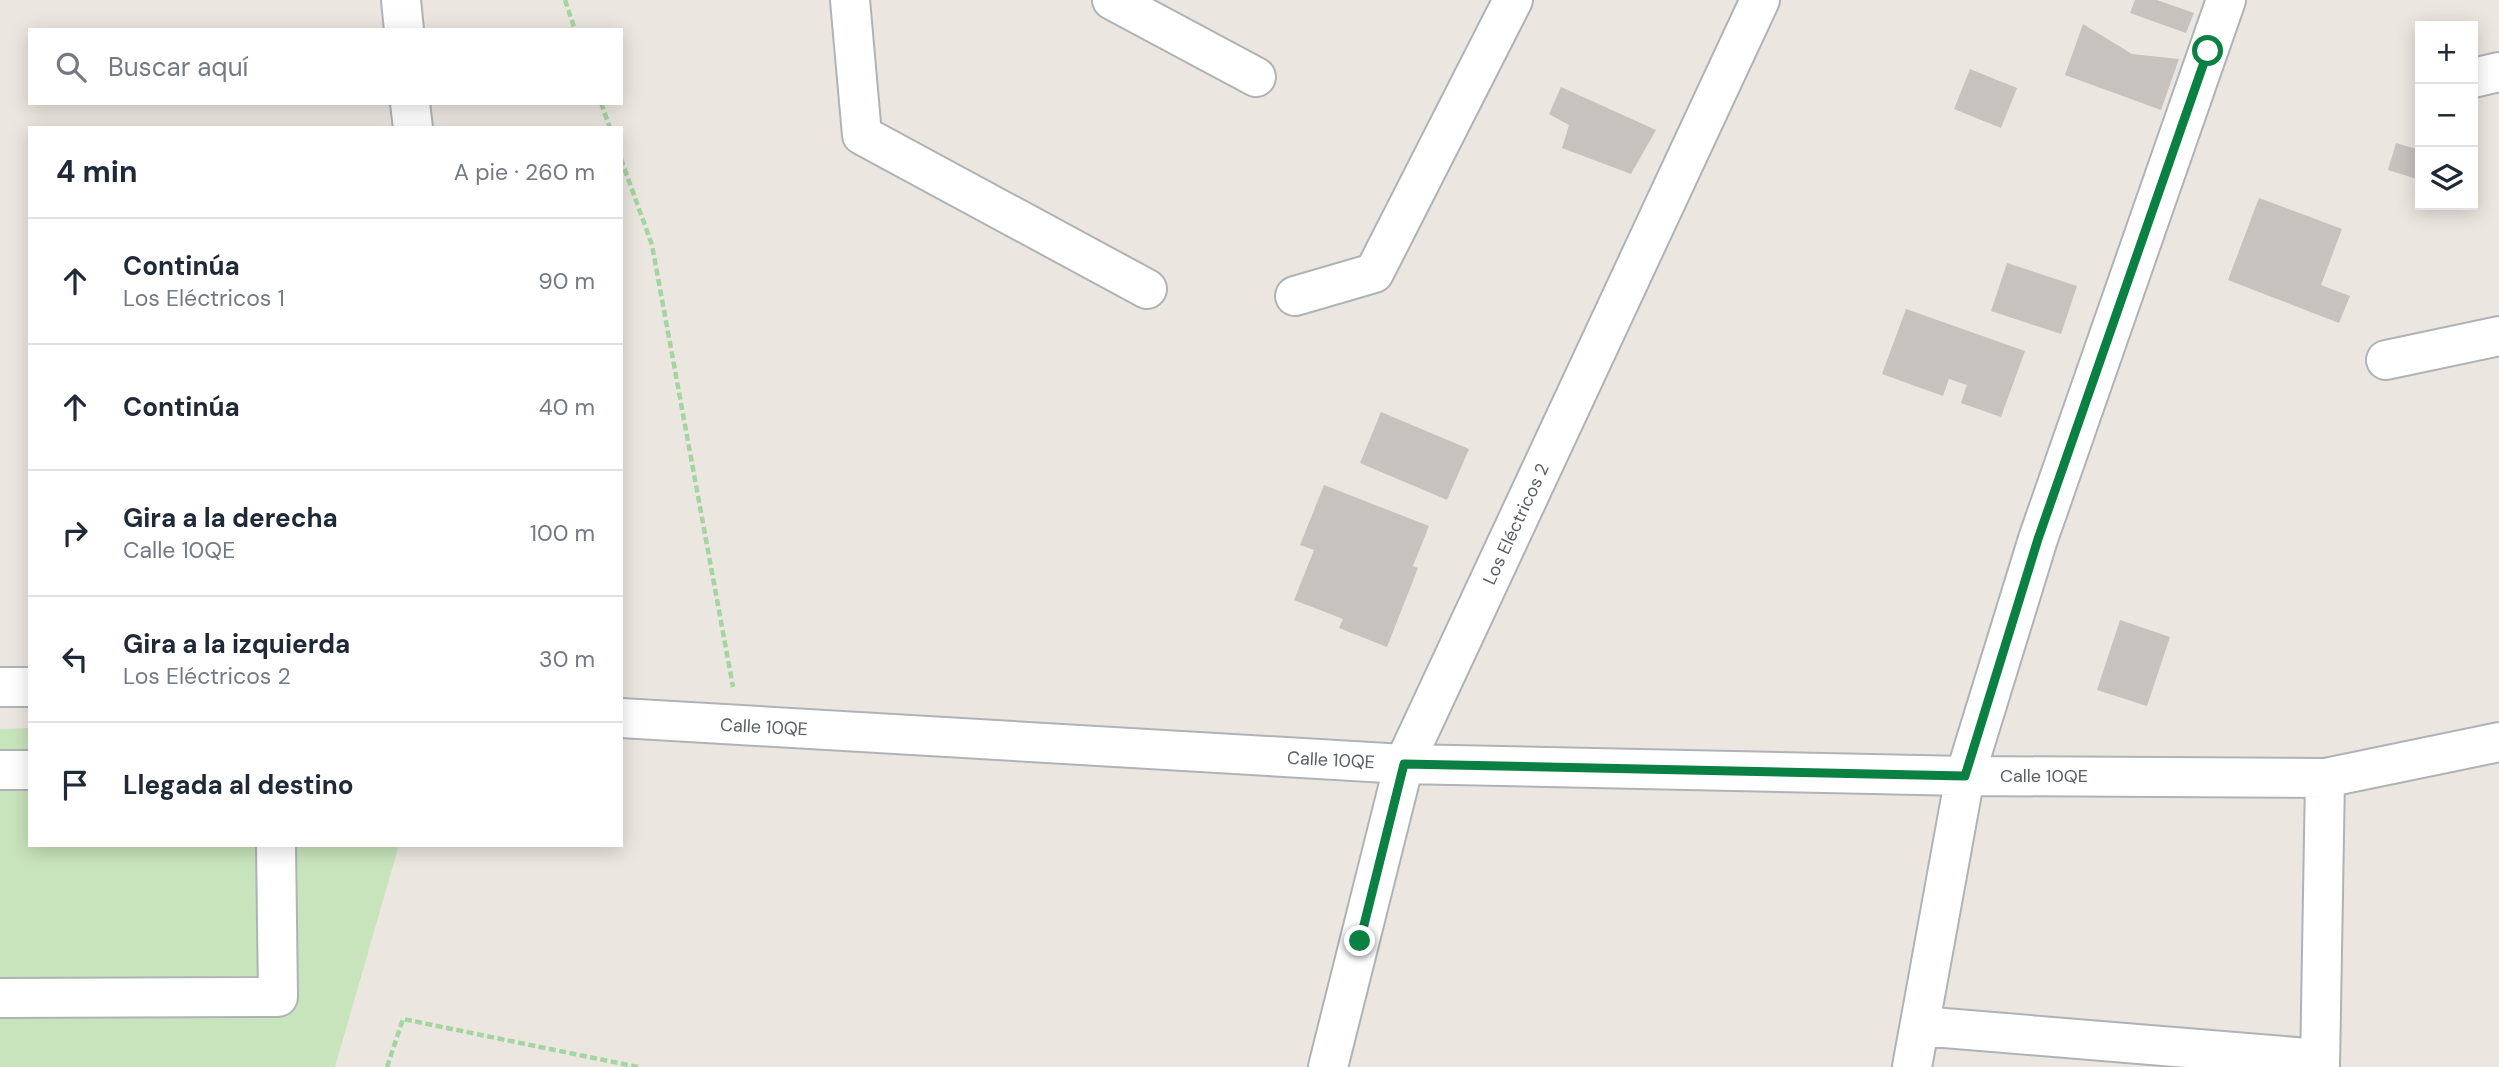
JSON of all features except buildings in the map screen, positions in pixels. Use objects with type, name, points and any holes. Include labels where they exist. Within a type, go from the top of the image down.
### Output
[{"type":"street","points":[[401,0],[404,28]]},
{"type":"street","points":[[850,0],[862,135],[1147,289]]},
{"type":"street","points":[[1112,0],[1256,77]]},
{"type":"street","points":[[1295,296],[1374,273],[1513,0]]},
{"type":"street","name":"Los Eléctricos 2","points":[[1328,1067],[1404,764],[1760,0]]},
{"type":"street","points":[[1912,1067],[1965,776],[2038,539],[2226,0]]},
{"type":"street","points":[[2478,77],[2499,72]]},
{"type":"street","points":[[410,105],[413,126]]},
{"type":"street","points":[[2386,360],[2499,336]]},
{"type":"street","points":[[0,687],[28,687]]},
{"type":"street","name":"Calle 10QE","points":[[623,718],[1404,764],[1965,776],[2325,778],[2499,742]]},
{"type":"street","points":[[0,770],[28,770]]},
{"type":"street","points":[[1920,1026],[2320,1063],[2325,778]]},
{"type":"street","points":[[0,998],[278,997],[276,847]]},
{"type":"path","points":[[565,0],[574,28]]},
{"type":"path","points":[[602,105],[609,126]]},
{"type":"path","points":[[623,165],[652,245],[740,725]]},
{"type":"path","points":[[387,1067],[403,1019],[639,1067]]},
{"type":"green space","points":[[28,728],[28,847],[398,847],[335,1067],[0,1067],[0,729]]},
{"type":"route","points":[[1360,941],[1404,764],[1965,776],[2038,539],[2208,51]]}]
